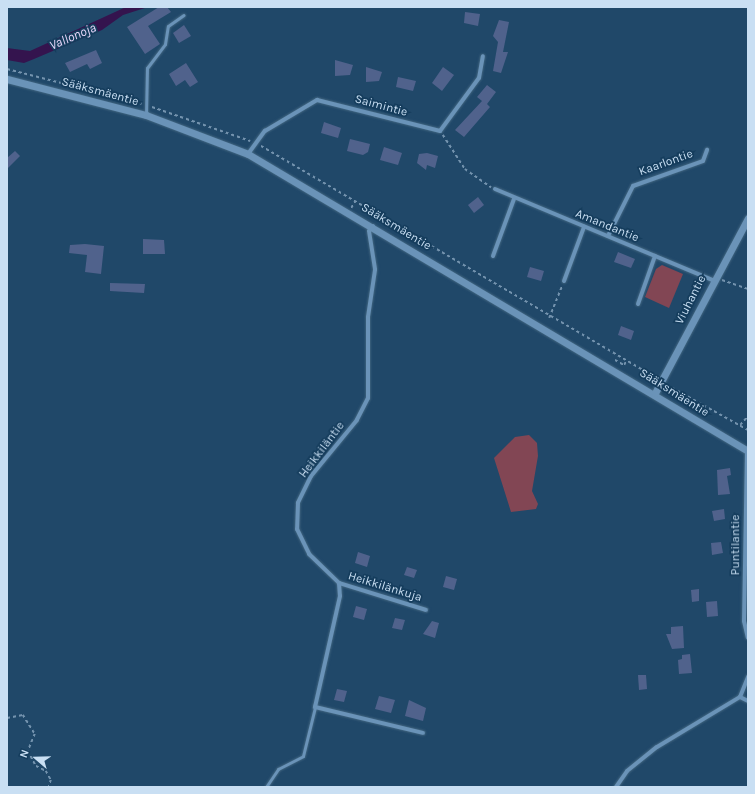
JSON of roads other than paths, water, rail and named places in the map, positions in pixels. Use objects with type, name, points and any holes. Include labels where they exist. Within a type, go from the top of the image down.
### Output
[{"type":"street","name":"Saimintie","points":[[248,154],[265,130],[317,100],[440,131],[479,78],[483,56]]},
{"type":"street","name":"Sääksmäentie","points":[[7,79],[146,115],[248,154],[350,212],[654,393],[748,451]]},
{"type":"street","name":"Kaarlontie","points":[[608,236],[633,186],[702,161],[707,150]]},
{"type":"street","name":"Amandantie","points":[[494,189],[514,199],[714,279]]},
{"type":"street","points":[[493,256],[514,199]]},
{"type":"street","name":"Viuhantie","points":[[654,393],[748,218]]},
{"type":"street","name":"Heikkiläntie","points":[[339,583],[309,554],[297,529],[298,503],[312,476],[358,420],[368,398],[368,317],[375,270],[369,232],[373,226]]},
{"type":"street","points":[[564,281],[584,227]]},
{"type":"street","points":[[638,304],[655,256]]},
{"type":"street","name":"Puntilantie","points":[[748,451],[744,620],[748,638]]},
{"type":"street","points":[[339,583],[340,596],[315,706],[423,734]]},
{"type":"street","name":"Heikkilänkuja","points":[[339,583],[426,610]]},
{"type":"street","points":[[616,787],[627,771],[658,747],[740,697],[748,677]]},
{"type":"street","points":[[740,697],[748,701]]},
{"type":"lane","points":[[146,115],[147,68],[165,44],[168,26],[184,15]]},
{"type":"lane","points":[[266,787],[278,769],[302,756],[315,706]]},
{"type":"water","name":"Vallonoja","points":[[126,7],[148,7],[123,15],[102,30],[24,63],[7,60],[7,48],[30,51]]}]
